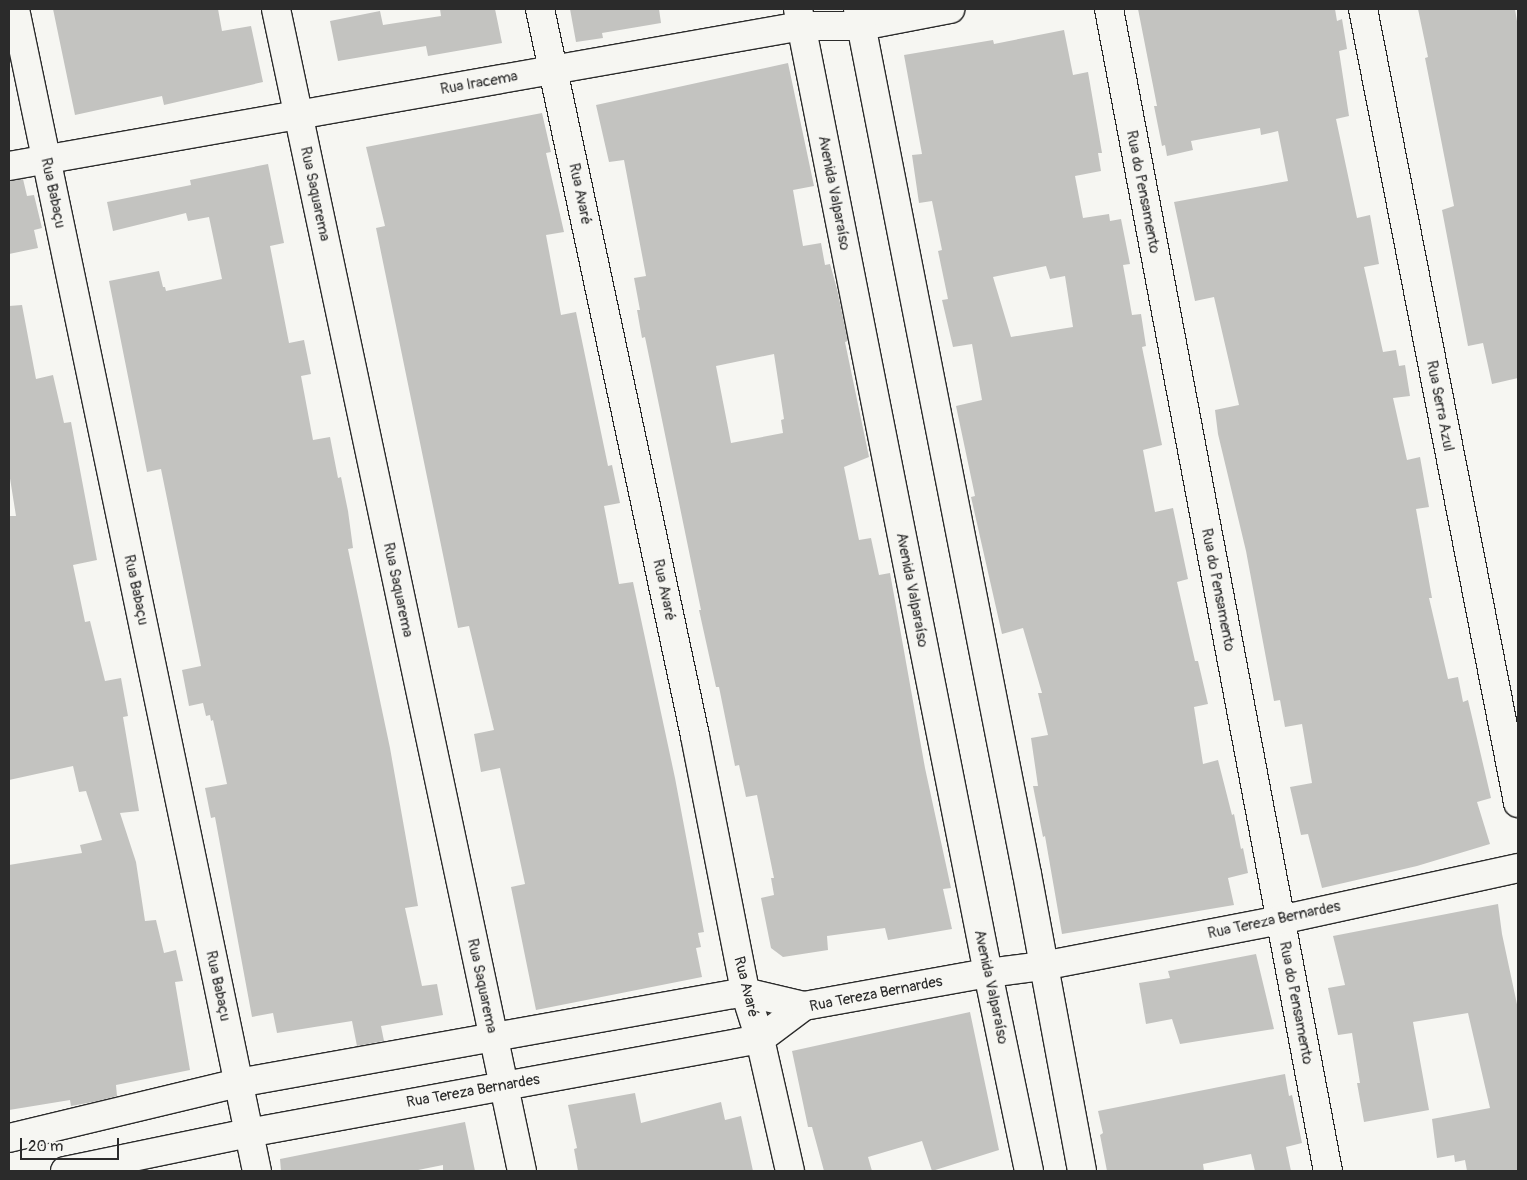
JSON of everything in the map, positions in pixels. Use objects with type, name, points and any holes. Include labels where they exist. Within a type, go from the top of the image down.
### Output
[{"type":"street","name":"Rua Babaçu","points":[[15,9],[257,1171]]},
{"type":"street","name":"Rua Saquarema","points":[[276,9],[522,1171]]},
{"type":"street","name":"Rua Avaré","points":[[540,9],[695,736],[745,992],[760,1039],[790,1171]]},
{"type":"street","name":"Rua Iracema","points":[[9,166],[554,70],[800,18],[860,17],[950,9]]},
{"type":"street","name":"Rua do Pensamento","points":[[1109,9],[1328,1171]]},
{"type":"street","name":"Rua Serra Azul","points":[[1363,9],[1518,803]]},
{"type":"street","points":[[860,17],[1027,874],[1042,966],[1082,1171]]},
{"type":"street","name":"Avenida Valparaíso","points":[[800,18],[988,973],[1029,1171]]},
{"type":"street","name":"Rua Tereza Bernardes","points":[[65,1171],[248,1133],[760,1039],[804,1006],[988,973],[1042,966],[1280,920],[1518,868]]},
{"type":"street","points":[[9,1138],[238,1083],[745,992],[804,1006]]},
{"type":"building","points":[[53,9],[218,9],[222,31],[251,26],[263,82],[164,105],[162,96],[75,115]]},
{"type":"building","points":[[440,9],[495,9],[502,43],[428,56],[426,46],[338,61],[330,21],[380,11],[383,25],[441,16]]},
{"type":"building","points":[[570,9],[659,9],[661,23],[602,33],[603,38],[576,42]]},
{"type":"building","points":[[1138,9],[1335,9],[1337,21],[1342,19],[1347,49],[1339,51],[1349,116],[1336,119],[1357,218],[1370,215],[1379,264],[1364,267],[1383,352],[1396,350],[1399,366],[1405,365],[1410,396],[1393,398],[1407,460],[1420,457],[1429,507],[1416,509],[1432,598],[1429,598],[1448,679],[1458,677],[1463,702],[1468,700],[1491,798],[1477,802],[1490,844],[1417,866],[1322,888],[1308,834],[1301,835],[1290,787],[1312,783],[1302,724],[1285,727],[1280,700],[1274,701],[1246,551],[1218,434],[1215,410],[1239,405],[1214,297],[1195,301],[1174,202],[1288,181],[1278,131],[1261,135],[1260,128],[1191,141],[1193,150],[1167,156],[1165,145],[1162,146],[1154,106],[1157,106]]},
{"type":"building","points":[[1418,9],[1515,9],[1518,27],[1518,378],[1492,384],[1483,343],[1468,346],[1442,210],[1454,206],[1425,58],[1428,57]]},
{"type":"building","points":[[1064,30],[1073,75],[1088,72],[1102,153],[1098,153],[1101,171],[1075,176],[1083,218],[1109,214],[1110,221],[1121,219],[1130,264],[1123,265],[1132,315],[1141,314],[1146,346],[1142,347],[1162,445],[1143,450],[1155,512],[1173,508],[1188,579],[1177,582],[1195,661],[1198,661],[1208,704],[1194,707],[1203,764],[1218,760],[1232,815],[1234,814],[1248,873],[1228,878],[1234,905],[1062,934],[1045,836],[1043,837],[1033,786],[1038,786],[1031,738],[1048,735],[1038,693],[1042,693],[1023,628],[1002,634],[971,497],[975,496],[956,406],[982,400],[972,344],[953,347],[942,300],[948,299],[938,251],[942,250],[932,201],[919,203],[912,155],[922,154],[904,55],[993,40],[994,44]],"holes":[[[1046,266],[1050,279],[1065,276],[1073,327],[1011,337],[993,277]]]},
{"type":"building","points":[[788,63],[814,186],[793,190],[803,246],[821,243],[825,265],[830,264],[848,341],[845,342],[869,457],[844,467],[859,540],[871,538],[879,575],[890,573],[925,768],[951,888],[943,889],[952,929],[888,940],[885,928],[827,936],[828,950],[783,957],[771,948],[761,898],[774,895],[771,878],[774,878],[757,795],[746,797],[739,765],[735,766],[719,687],[716,687],[645,337],[642,338],[637,310],[640,310],[634,278],[646,276],[624,160],[609,162],[596,105]],"holes":[[[774,354],[784,419],[781,420],[783,433],[731,443],[716,366]]]},
{"type":"building","points":[[542,113],[551,152],[546,153],[564,232],[546,235],[561,315],[576,312],[608,466],[612,465],[620,503],[604,506],[619,584],[633,582],[675,778],[704,932],[698,933],[701,947],[696,948],[702,977],[536,1010],[511,887],[525,884],[500,768],[481,772],[474,734],[494,730],[469,626],[458,628],[376,228],[385,226],[366,147]]},
{"type":"building","points":[[268,164],[284,243],[270,246],[289,343],[304,340],[311,374],[301,376],[313,440],[330,437],[338,478],[341,477],[348,511],[353,548],[348,549],[390,748],[418,906],[405,908],[422,986],[437,984],[443,1015],[381,1026],[384,1041],[357,1046],[352,1021],[277,1033],[273,1013],[252,1017],[215,817],[211,818],[205,788],[227,784],[213,720],[211,721],[210,715],[206,716],[203,703],[189,706],[182,670],[201,666],[161,469],[147,472],[109,281],[159,271],[163,287],[165,287],[166,291],[222,279],[209,217],[188,221],[186,213],[113,231],[107,202],[191,185],[190,180]]},
{"type":"building","points":[[23,179],[27,196],[34,195],[42,228],[34,230],[38,248],[9,254],[9,181]]},
{"type":"building","points":[[22,305],[36,379],[53,375],[64,423],[71,422],[97,560],[73,565],[85,622],[90,621],[105,681],[121,678],[128,716],[123,717],[139,811],[120,813],[136,862],[145,921],[156,920],[164,953],[176,950],[183,981],[175,982],[190,1070],[116,1085],[117,1096],[98,1101],[71,1106],[70,1100],[9,1110],[9,865],[82,853],[80,845],[102,840],[86,791],[79,792],[73,766],[9,780],[9,516],[16,516],[9,472],[9,306]]},
{"type":"building","points":[[1498,904],[1502,934],[1518,1009],[1518,1171],[1467,1171],[1465,1160],[1455,1162],[1454,1155],[1437,1158],[1432,1119],[1490,1108],[1468,1013],[1413,1022],[1429,1110],[1364,1122],[1357,1083],[1360,1083],[1352,1033],[1338,1035],[1328,988],[1345,985],[1333,936]]},
{"type":"building","points":[[1256,954],[1274,1029],[1180,1044],[1172,1019],[1146,1024],[1139,983],[1170,978],[1168,971]]},
{"type":"building","points":[[970,1012],[999,1150],[932,1171],[922,1141],[868,1157],[872,1171],[824,1171],[812,1127],[808,1127],[792,1051]]},
{"type":"building","points":[[1285,1074],[1289,1096],[1292,1095],[1302,1143],[1286,1147],[1291,1171],[1255,1171],[1251,1154],[1203,1164],[1204,1171],[1107,1171],[1100,1135],[1103,1133],[1098,1111]]},
{"type":"building","points":[[635,1093],[641,1123],[721,1102],[725,1120],[741,1116],[753,1171],[578,1171],[574,1149],[577,1148],[568,1105]]},
{"type":"building","points":[[465,1122],[475,1171],[443,1171],[443,1165],[413,1171],[281,1171],[280,1159]]}]
